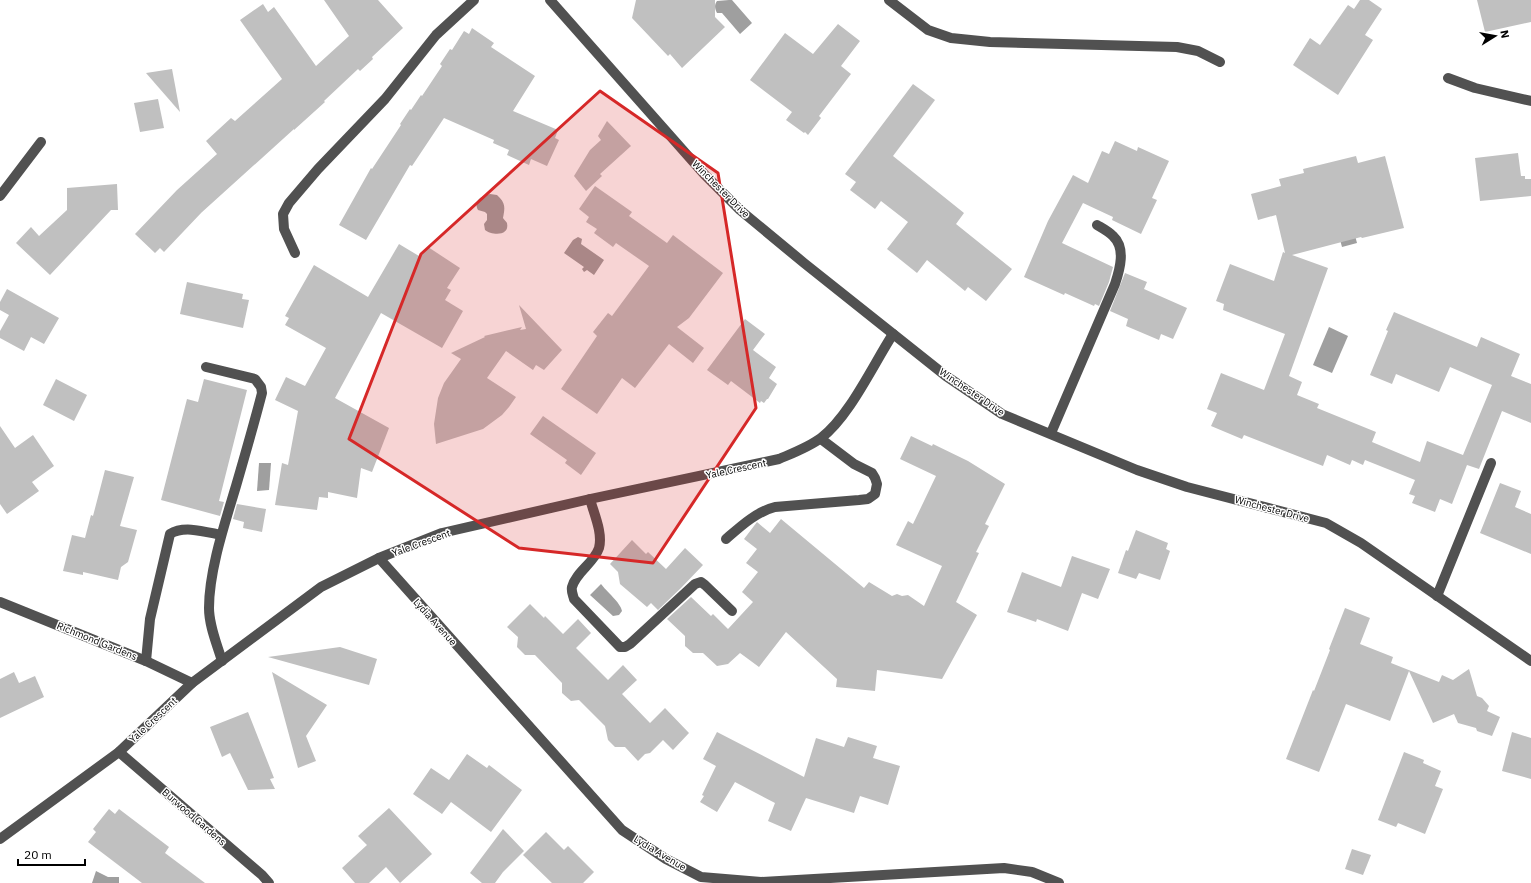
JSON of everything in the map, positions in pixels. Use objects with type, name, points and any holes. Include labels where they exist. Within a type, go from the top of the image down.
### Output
[{"type":"street","points":[[295,253],[284,229],[283,214],[289,203],[318,169],[385,99],[436,35],[474,0]]},
{"type":"street","name":"Winchester Drive","points":[[550,0],[704,174],[740,210],[946,376],[1002,414],[1138,470],[1187,487],[1326,523],[1361,543],[1531,661]]},
{"type":"street","points":[[889,0],[928,30],[951,38],[990,42],[1177,47],[1198,51],[1220,62]]},
{"type":"street","points":[[1448,78],[1475,88],[1531,101]]},
{"type":"street","points":[[0,196],[41,142]]},
{"type":"street","points":[[1051,433],[1120,269],[1119,244],[1113,236],[1097,225]]},
{"type":"street","name":"Yale Crescent","points":[[0,839],[119,752],[192,683],[321,587],[378,558],[442,533],[590,499],[779,459],[821,439],[835,425],[848,408],[893,334]]},
{"type":"street","points":[[206,367],[255,379],[261,387],[262,392],[246,453],[221,535],[211,587],[209,608],[210,622],[222,661]]},
{"type":"street","points":[[726,539],[756,515],[775,507],[868,499],[875,494],[877,484],[876,478],[872,473],[854,464],[821,439]]},
{"type":"street","points":[[1437,596],[1491,463]]},
{"type":"street","points":[[590,499],[600,539],[598,549],[572,586],[572,591],[574,599],[620,647],[625,648],[630,644],[695,584],[701,582],[732,611]]},
{"type":"street","points":[[146,661],[150,619],[170,534],[177,530],[194,530],[221,535]]},
{"type":"street","name":"Lydia Avenue","points":[[378,558],[622,830],[666,860],[700,877],[761,882],[1004,868],[1032,872],[1059,883]]},
{"type":"street","name":"Richmond Gardens","points":[[0,602],[146,661],[192,683]]},
{"type":"street","name":"Burwood Gardens","points":[[119,752],[262,875],[269,883]]},
{"type":"highlighted area","points":[[600,91],[718,173],[756,408],[653,563],[519,548],[349,439],[421,254]]},
{"type":"shaded area","points":[[732,0],[752,23],[740,34],[722,13],[717,13],[715,6],[717,1]]},
{"type":"shaded area","points":[[490,194],[497,195],[503,203],[503,218],[507,223],[507,228],[503,233],[495,234],[485,230],[484,224],[487,220],[487,214],[478,210],[477,207],[477,201],[479,199]]},
{"type":"shaded area","points":[[1349,213],[1357,243],[1342,247],[1334,217]]},
{"type":"shaded area","points":[[578,237],[582,239],[581,244],[604,260],[594,275],[587,270],[584,272],[582,269],[584,267],[564,253],[573,240]]},
{"type":"shaded area","points":[[1329,327],[1348,336],[1332,373],[1313,365]]},
{"type":"shaded area","points":[[259,463],[271,463],[269,490],[257,491]]},
{"type":"shaded area","points":[[601,584],[621,608],[622,611],[619,615],[613,616],[590,595]]},
{"type":"shaded area","points":[[96,871],[108,877],[119,877],[119,883],[92,883]]},
{"type":"building","points":[[324,0],[378,0],[403,28],[372,57],[373,59],[360,71],[358,69],[324,101],[325,102],[201,213],[164,252],[160,248],[155,253],[135,234],[177,190],[217,154],[206,141],[231,118],[235,121],[282,79],[240,20],[263,4],[268,12],[274,7],[316,66],[349,36]]},
{"type":"building","points":[[636,0],[715,0],[715,17],[725,27],[682,68],[670,54],[668,56],[632,18]]},
{"type":"building","points":[[1360,0],[1369,0],[1382,9],[1365,35],[1373,40],[1338,95],[1293,65],[1310,38],[1320,45],[1348,5],[1354,9]]},
{"type":"building","points":[[1477,0],[1531,0],[1531,22],[1485,32]]},
{"type":"building","points":[[838,24],[860,41],[841,66],[851,74],[819,116],[821,118],[808,135],[786,120],[792,112],[750,80],[785,33],[813,54]]},
{"type":"building","points":[[472,28],[494,43],[491,47],[535,76],[513,111],[558,130],[555,138],[559,140],[547,166],[531,159],[529,165],[507,155],[509,150],[493,143],[494,140],[444,118],[412,166],[410,165],[366,240],[339,225],[371,168],[372,169],[410,109],[411,110],[421,95],[422,96],[442,66],[440,64],[450,49],[452,50],[464,31],[469,34]]},
{"type":"building","points":[[172,69],[180,112],[146,73]]},
{"type":"building","points":[[913,84],[935,100],[893,156],[964,213],[956,224],[1012,269],[986,301],[968,287],[965,291],[927,260],[917,273],[887,249],[908,222],[881,201],[875,209],[850,190],[856,182],[845,174]]},
{"type":"building","points":[[158,99],[164,128],[140,132],[134,103]]},
{"type":"building","points":[[607,121],[631,146],[600,174],[602,176],[586,191],[574,176],[590,150],[601,140],[598,136]]},
{"type":"building","points":[[1115,141],[1137,151],[1138,147],[1169,161],[1152,198],[1157,200],[1141,234],[1112,220],[1113,217],[1083,203],[1062,243],[1113,267],[1109,282],[1099,306],[1095,304],[1094,306],[1065,293],[1064,295],[1024,277],[1048,221],[1073,175],[1088,183],[1102,151],[1109,154]]},
{"type":"building","points":[[1518,153],[1521,176],[1525,176],[1525,179],[1531,179],[1531,196],[1480,201],[1475,158]]},
{"type":"building","points":[[1356,156],[1358,163],[1385,156],[1404,228],[1361,237],[1292,255],[1328,268],[1289,376],[1302,382],[1297,395],[1319,404],[1317,408],[1376,432],[1372,442],[1420,462],[1427,441],[1463,455],[1492,385],[1450,367],[1439,392],[1396,374],[1392,384],[1370,375],[1394,312],[1477,347],[1481,337],[1520,354],[1511,376],[1531,384],[1531,423],[1502,411],[1479,469],[1467,465],[1452,504],[1440,499],[1435,512],[1412,503],[1415,496],[1409,494],[1415,480],[1365,460],[1363,465],[1352,460],[1350,465],[1327,455],[1323,466],[1244,435],[1242,439],[1211,426],[1217,413],[1207,409],[1221,373],[1264,390],[1285,334],[1223,310],[1224,304],[1216,301],[1230,264],[1274,281],[1283,252],[1285,253],[1276,215],[1258,220],[1251,194],[1281,186],[1279,179],[1304,173],[1303,169]]},
{"type":"building","points":[[117,184],[118,210],[111,210],[50,275],[16,243],[31,227],[39,236],[67,210],[67,188]]},
{"type":"building","points":[[595,186],[632,212],[629,216],[667,243],[673,235],[723,273],[689,318],[677,327],[704,348],[693,363],[669,344],[635,388],[622,378],[597,414],[561,389],[597,336],[593,332],[608,313],[612,316],[649,266],[616,243],[613,247],[594,233],[597,229],[586,222],[589,217],[579,209]]},
{"type":"building","points":[[399,244],[419,256],[428,247],[460,268],[447,288],[451,290],[445,300],[463,311],[442,348],[381,313],[335,398],[389,428],[372,472],[361,468],[357,498],[328,492],[328,498],[319,497],[317,510],[275,505],[282,463],[288,465],[298,411],[275,400],[286,377],[305,386],[326,348],[285,325],[289,318],[285,316],[314,265],[368,297]]},
{"type":"building","points":[[1125,273],[1147,282],[1144,289],[1187,308],[1173,339],[1161,334],[1159,340],[1126,326],[1128,319],[1110,311]]},
{"type":"building","points":[[187,282],[243,294],[242,299],[249,300],[243,328],[180,314]]},
{"type":"building","points":[[7,289],[59,318],[44,344],[31,337],[24,351],[0,338],[0,331],[9,315],[0,310],[0,302]]},
{"type":"building","points":[[519,305],[562,350],[544,370],[536,365],[533,370],[506,351],[487,378],[516,397],[509,407],[502,415],[483,429],[436,444],[434,424],[438,398],[444,383],[461,359],[451,353],[485,337],[484,336],[522,327],[520,330],[526,329]]},
{"type":"building","points":[[745,319],[765,334],[753,350],[776,367],[769,378],[777,384],[764,403],[761,401],[760,403],[731,381],[728,385],[707,370]]},
{"type":"building","points":[[56,379],[87,395],[74,421],[43,405]]},
{"type":"building","points":[[204,379],[247,390],[219,501],[224,502],[220,516],[161,500],[187,399],[198,402]]},
{"type":"building","points":[[543,416],[596,453],[581,475],[565,463],[567,460],[530,434]]},
{"type":"building","points":[[0,426],[15,448],[33,435],[54,466],[32,482],[39,491],[7,514],[0,504]]},
{"type":"building","points":[[911,436],[932,446],[933,444],[968,461],[1005,484],[985,524],[989,526],[976,552],[979,553],[956,602],[977,615],[942,679],[877,670],[875,691],[836,687],[837,679],[786,632],[759,667],[740,653],[728,664],[717,666],[703,653],[693,653],[685,646],[685,636],[667,619],[691,597],[711,616],[713,614],[728,629],[753,602],[742,592],[758,572],[746,563],[757,549],[744,539],[757,522],[770,533],[781,519],[864,588],[869,582],[892,596],[897,594],[902,596],[908,595],[924,606],[942,566],[896,545],[908,521],[913,524],[936,476],[900,459]]},
{"type":"building","points":[[105,470],[134,477],[120,526],[137,530],[128,562],[121,567],[118,580],[83,572],[83,575],[63,571],[72,535],[85,538],[91,515],[93,516]]},
{"type":"building","points":[[1500,483],[1521,491],[1515,507],[1531,514],[1531,554],[1480,533]]},
{"type":"building","points":[[237,504],[266,509],[262,532],[243,528],[244,522],[233,519]]},
{"type":"building","points":[[1136,530],[1168,543],[1166,549],[1170,551],[1160,580],[1139,573],[1136,579],[1118,573],[1126,550],[1128,551]]},
{"type":"building","points":[[632,540],[646,554],[648,552],[666,569],[685,548],[703,565],[658,610],[651,603],[647,607],[620,584],[618,572],[610,564]]},
{"type":"building","points":[[1072,556],[1110,569],[1098,599],[1082,593],[1068,631],[1037,619],[1036,622],[1007,612],[1022,572],[1061,587]]},
{"type":"building","points":[[530,604],[544,618],[545,616],[563,634],[578,619],[591,633],[576,648],[608,680],[623,665],[637,680],[622,694],[650,723],[665,708],[689,733],[673,750],[663,740],[650,753],[645,754],[638,761],[625,747],[615,747],[608,740],[605,726],[579,700],[571,701],[562,693],[562,683],[535,655],[525,655],[517,647],[518,637],[507,627]]},
{"type":"building","points":[[1345,608],[1370,618],[1360,644],[1393,657],[1391,663],[1439,682],[1442,675],[1453,680],[1469,669],[1477,696],[1482,698],[1489,706],[1487,711],[1500,717],[1492,736],[1477,731],[1476,728],[1458,723],[1454,714],[1433,723],[1409,671],[1390,721],[1346,704],[1319,772],[1286,759],[1313,690],[1314,691]]},
{"type":"building","points":[[340,647],[377,659],[369,685],[268,657]]},
{"type":"building","points":[[14,672],[19,683],[35,676],[44,697],[0,718],[0,679]]},
{"type":"building","points":[[272,672],[327,705],[306,736],[316,761],[298,768]]},
{"type":"building","points":[[248,712],[274,778],[270,779],[275,789],[248,790],[230,753],[222,757],[210,727]]},
{"type":"building","points":[[717,732],[804,777],[816,738],[844,747],[848,737],[877,746],[873,758],[900,766],[888,805],[860,796],[854,813],[806,798],[791,831],[768,821],[775,803],[735,782],[717,812],[700,802],[704,796],[702,795],[716,766],[703,759]]},
{"type":"building","points":[[1512,732],[1531,738],[1531,779],[1502,771]]},
{"type":"building","points":[[1404,752],[1424,760],[1423,763],[1441,771],[1435,786],[1443,789],[1425,834],[1398,823],[1396,827],[1378,820]]},
{"type":"building","points":[[467,754],[487,768],[489,765],[522,790],[491,832],[451,802],[442,814],[413,794],[431,768],[449,780]]},
{"type":"building","points":[[389,808],[432,854],[400,883],[386,867],[369,883],[355,883],[342,868],[367,845],[358,836]]},
{"type":"building","points":[[109,809],[115,814],[119,809],[169,847],[165,853],[205,883],[142,883],[88,842],[96,832],[93,829]]},
{"type":"building","points":[[503,829],[524,851],[503,872],[495,883],[482,883],[470,873]]},
{"type":"building","points":[[546,832],[564,850],[568,846],[594,872],[583,883],[552,883],[523,855]]},
{"type":"building","points":[[1352,849],[1371,855],[1363,875],[1345,869]]}]
